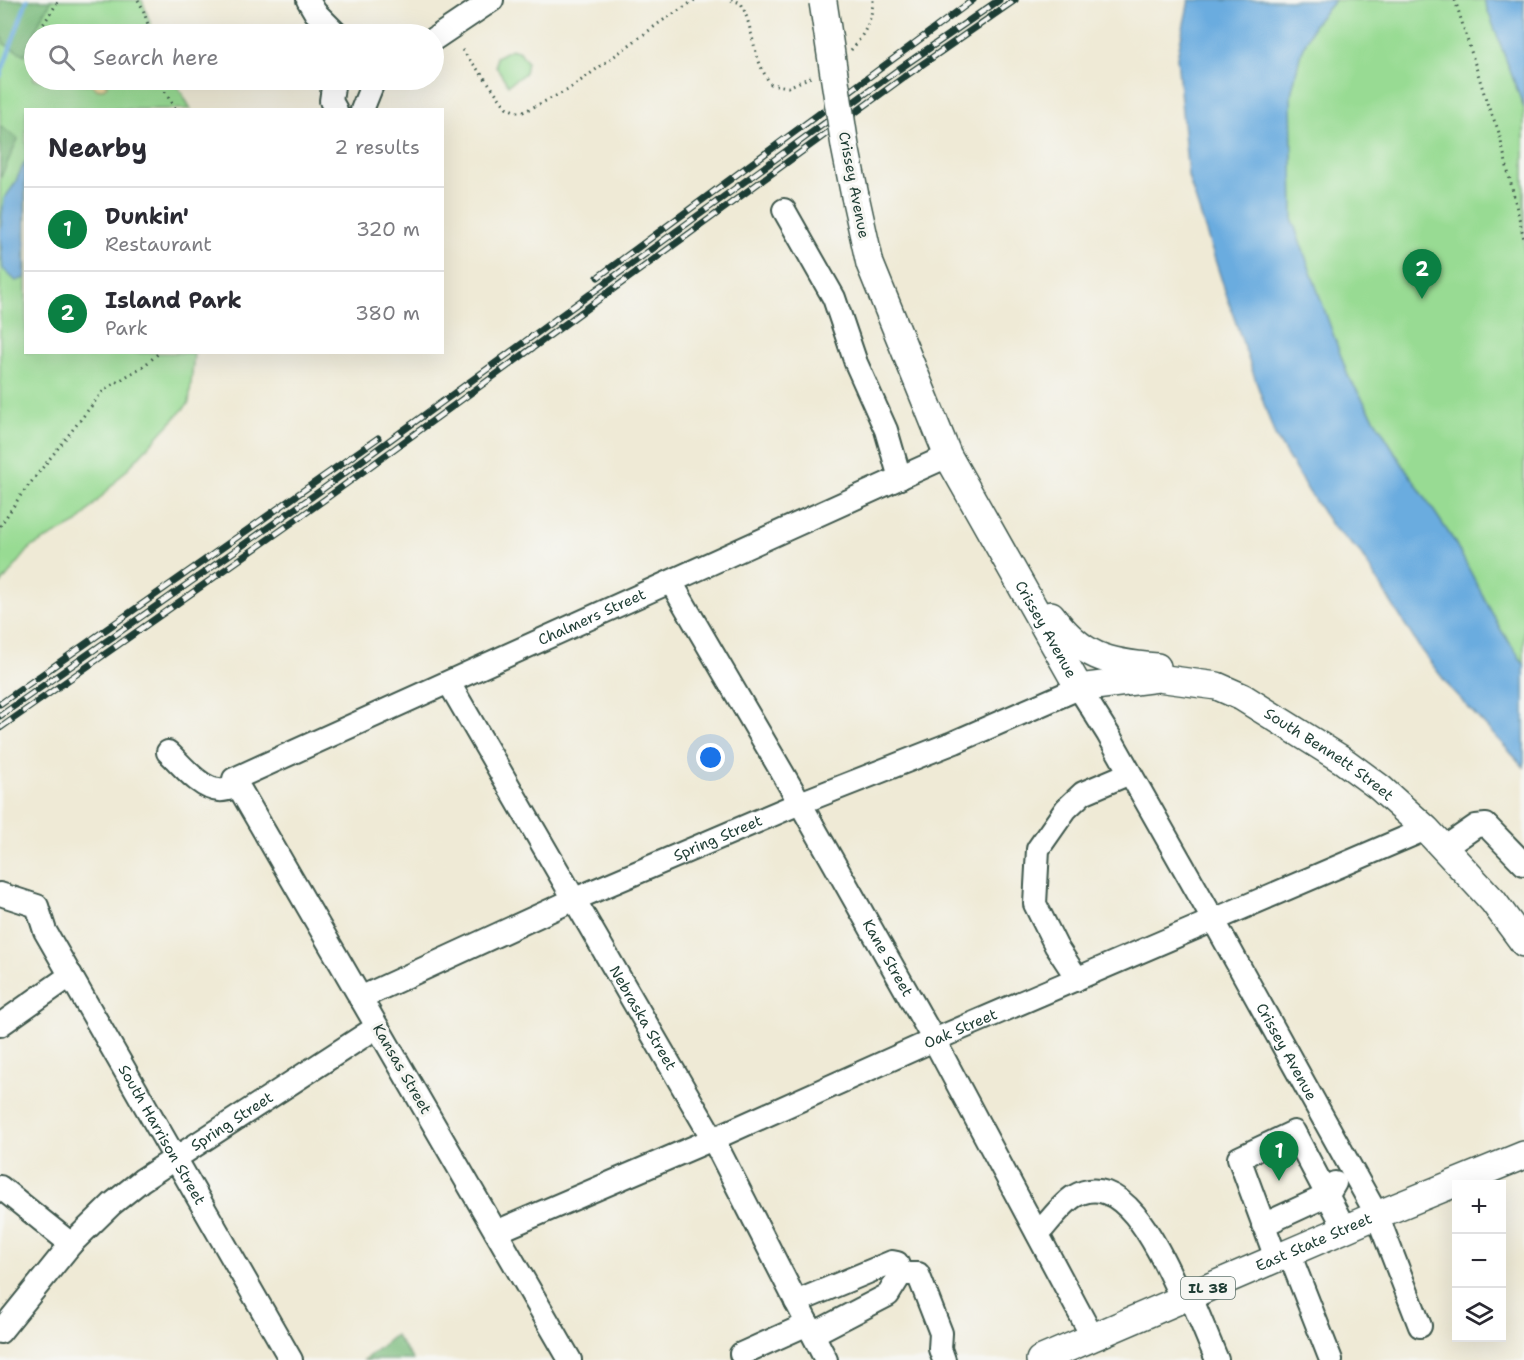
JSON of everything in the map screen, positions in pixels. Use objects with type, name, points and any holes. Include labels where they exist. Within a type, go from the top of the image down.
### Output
[{"type":"main road","name":"Crissey Avenue","points":[[823,1],[845,146],[870,264],[948,456],[1079,688]]},
{"type":"main road","points":[[997,541],[1054,618],[1076,643],[1096,656],[1115,662],[1174,668],[1196,675],[1217,686]]},
{"type":"main road","name":"South Bennett Street","points":[[1079,688],[1158,678],[1217,686],[1242,697],[1341,759],[1379,787],[1435,838],[1493,902],[1524,943]]},
{"type":"main road","name":"East State Street","points":[[1040,1360],[1377,1215],[1522,1160]]},
{"type":"street","points":[[308,0],[315,12],[327,24]]},
{"type":"street","points":[[444,32],[492,0]]},
{"type":"street","points":[[333,90],[331,101],[335,108]]},
{"type":"street","points":[[363,108],[370,90]]},
{"type":"street","points":[[784,210],[834,298],[856,363],[886,430],[900,478]]},
{"type":"street","name":"Chalmers Street","points":[[236,783],[449,683],[948,456]]},
{"type":"street","name":"Kane Street","points":[[671,582],[800,803],[934,1040],[1093,1338]]},
{"type":"street","name":"Nebraska Street","points":[[449,683],[713,1139],[826,1360]]},
{"type":"street","name":"Crissey Avenue","points":[[1079,688],[1214,921],[1377,1215],[1420,1326]]},
{"type":"street","name":"Spring Street","points":[[360,998],[575,899],[800,803],[955,742],[1079,688]]},
{"type":"street","points":[[168,752],[209,787],[222,790],[236,783]]},
{"type":"street","points":[[1075,980],[1073,972],[1056,946],[1035,904],[1038,849],[1066,809],[1083,793],[1130,773]]},
{"type":"street","name":"Kansas Street","points":[[236,783],[570,1360]]},
{"type":"street","name":"Oak Street","points":[[496,1232],[713,1139],[934,1040],[1214,921],[1435,838],[1486,825],[1524,864]]},
{"type":"street","name":"South Harrison Street","points":[[0,894],[37,906],[45,931],[291,1360]]},
{"type":"street","points":[[0,1025],[71,975]]},
{"type":"street","name":"Spring Street","points":[[0,1332],[71,1244],[112,1204],[142,1180],[377,1027]]},
{"type":"street","points":[[1331,1360],[1283,1256],[1263,1225],[1239,1158],[1294,1132],[1345,1229]]},
{"type":"street","points":[[1263,1225],[1328,1195],[1348,1162]]},
{"type":"street","points":[[0,1188],[71,1244]]},
{"type":"street","points":[[1038,1234],[1073,1197],[1087,1191],[1102,1191],[1120,1199],[1139,1219],[1156,1246],[1186,1297],[1217,1360]]},
{"type":"street","points":[[796,1302],[892,1262],[897,1263],[901,1274]]},
{"type":"street","points":[[741,1354],[810,1329],[888,1295],[901,1274]]},
{"type":"street","points":[[901,1274],[918,1274],[941,1333],[940,1349],[944,1360]]},
{"type":"path","points":[[43,24],[59,0]]},
{"type":"path","points":[[138,0],[148,24]]},
{"type":"path","points":[[462,50],[506,107],[516,112],[523,112],[568,90],[695,0]]},
{"type":"path","points":[[731,0],[741,3],[761,70],[771,84],[788,87],[820,71]]},
{"type":"path","points":[[848,54],[865,33],[872,12],[873,0]]},
{"type":"path","points":[[1455,0],[1488,106],[1498,129],[1524,239]]},
{"type":"path","points":[[165,90],[175,108]]},
{"type":"path","points":[[0,526],[21,495],[104,390],[145,365],[158,354]]},
{"type":"green space","points":[[0,0],[52,0],[38,24],[24,24],[24,54],[4,44],[0,29]]},
{"type":"green space","points":[[52,0],[142,0],[150,24],[32,24],[41,18]]},
{"type":"green space","points":[[1335,0],[1484,0],[1524,108],[1524,664],[1501,630],[1454,541],[1399,459],[1348,376],[1293,222],[1291,94],[1300,56],[1314,24]]},
{"type":"green space","points":[[0,29],[4,44],[24,30],[24,90],[180,90],[190,108],[24,108],[24,354],[194,354],[189,403],[77,523],[31,547],[0,585]]},
{"type":"green space","points":[[511,49],[520,52],[527,62],[525,73],[508,85],[496,66],[496,57]]},
{"type":"green space","points":[[0,126],[18,139],[0,179]]},
{"type":"green space","points":[[395,1335],[413,1360],[364,1360]]},
{"type":"water","points":[[1189,0],[1335,0],[1314,24],[1300,56],[1291,94],[1293,222],[1348,376],[1399,459],[1454,541],[1501,630],[1524,664],[1524,767],[1451,689],[1421,650],[1359,551],[1332,526],[1275,436],[1188,176],[1177,57]]},
{"type":"water","points":[[1484,0],[1524,0],[1524,108]]},
{"type":"water","points":[[24,163],[24,278],[16,281],[3,269],[0,234],[4,199],[14,185]]},
{"type":"waterway","points":[[0,76],[27,0]]},
{"type":"railway","points":[[598,277],[973,0]]},
{"type":"railway","points":[[0,716],[320,491],[899,69],[999,0]]},
{"type":"railway","points":[[0,728],[324,500],[904,77],[1015,0]]},
{"type":"railway","points":[[0,704],[378,438]]},
{"type":"place","name":"Island Park","points":[[1422,299]]},
{"type":"place","name":"Dunkin'","points":[[1279,1181]]}]
